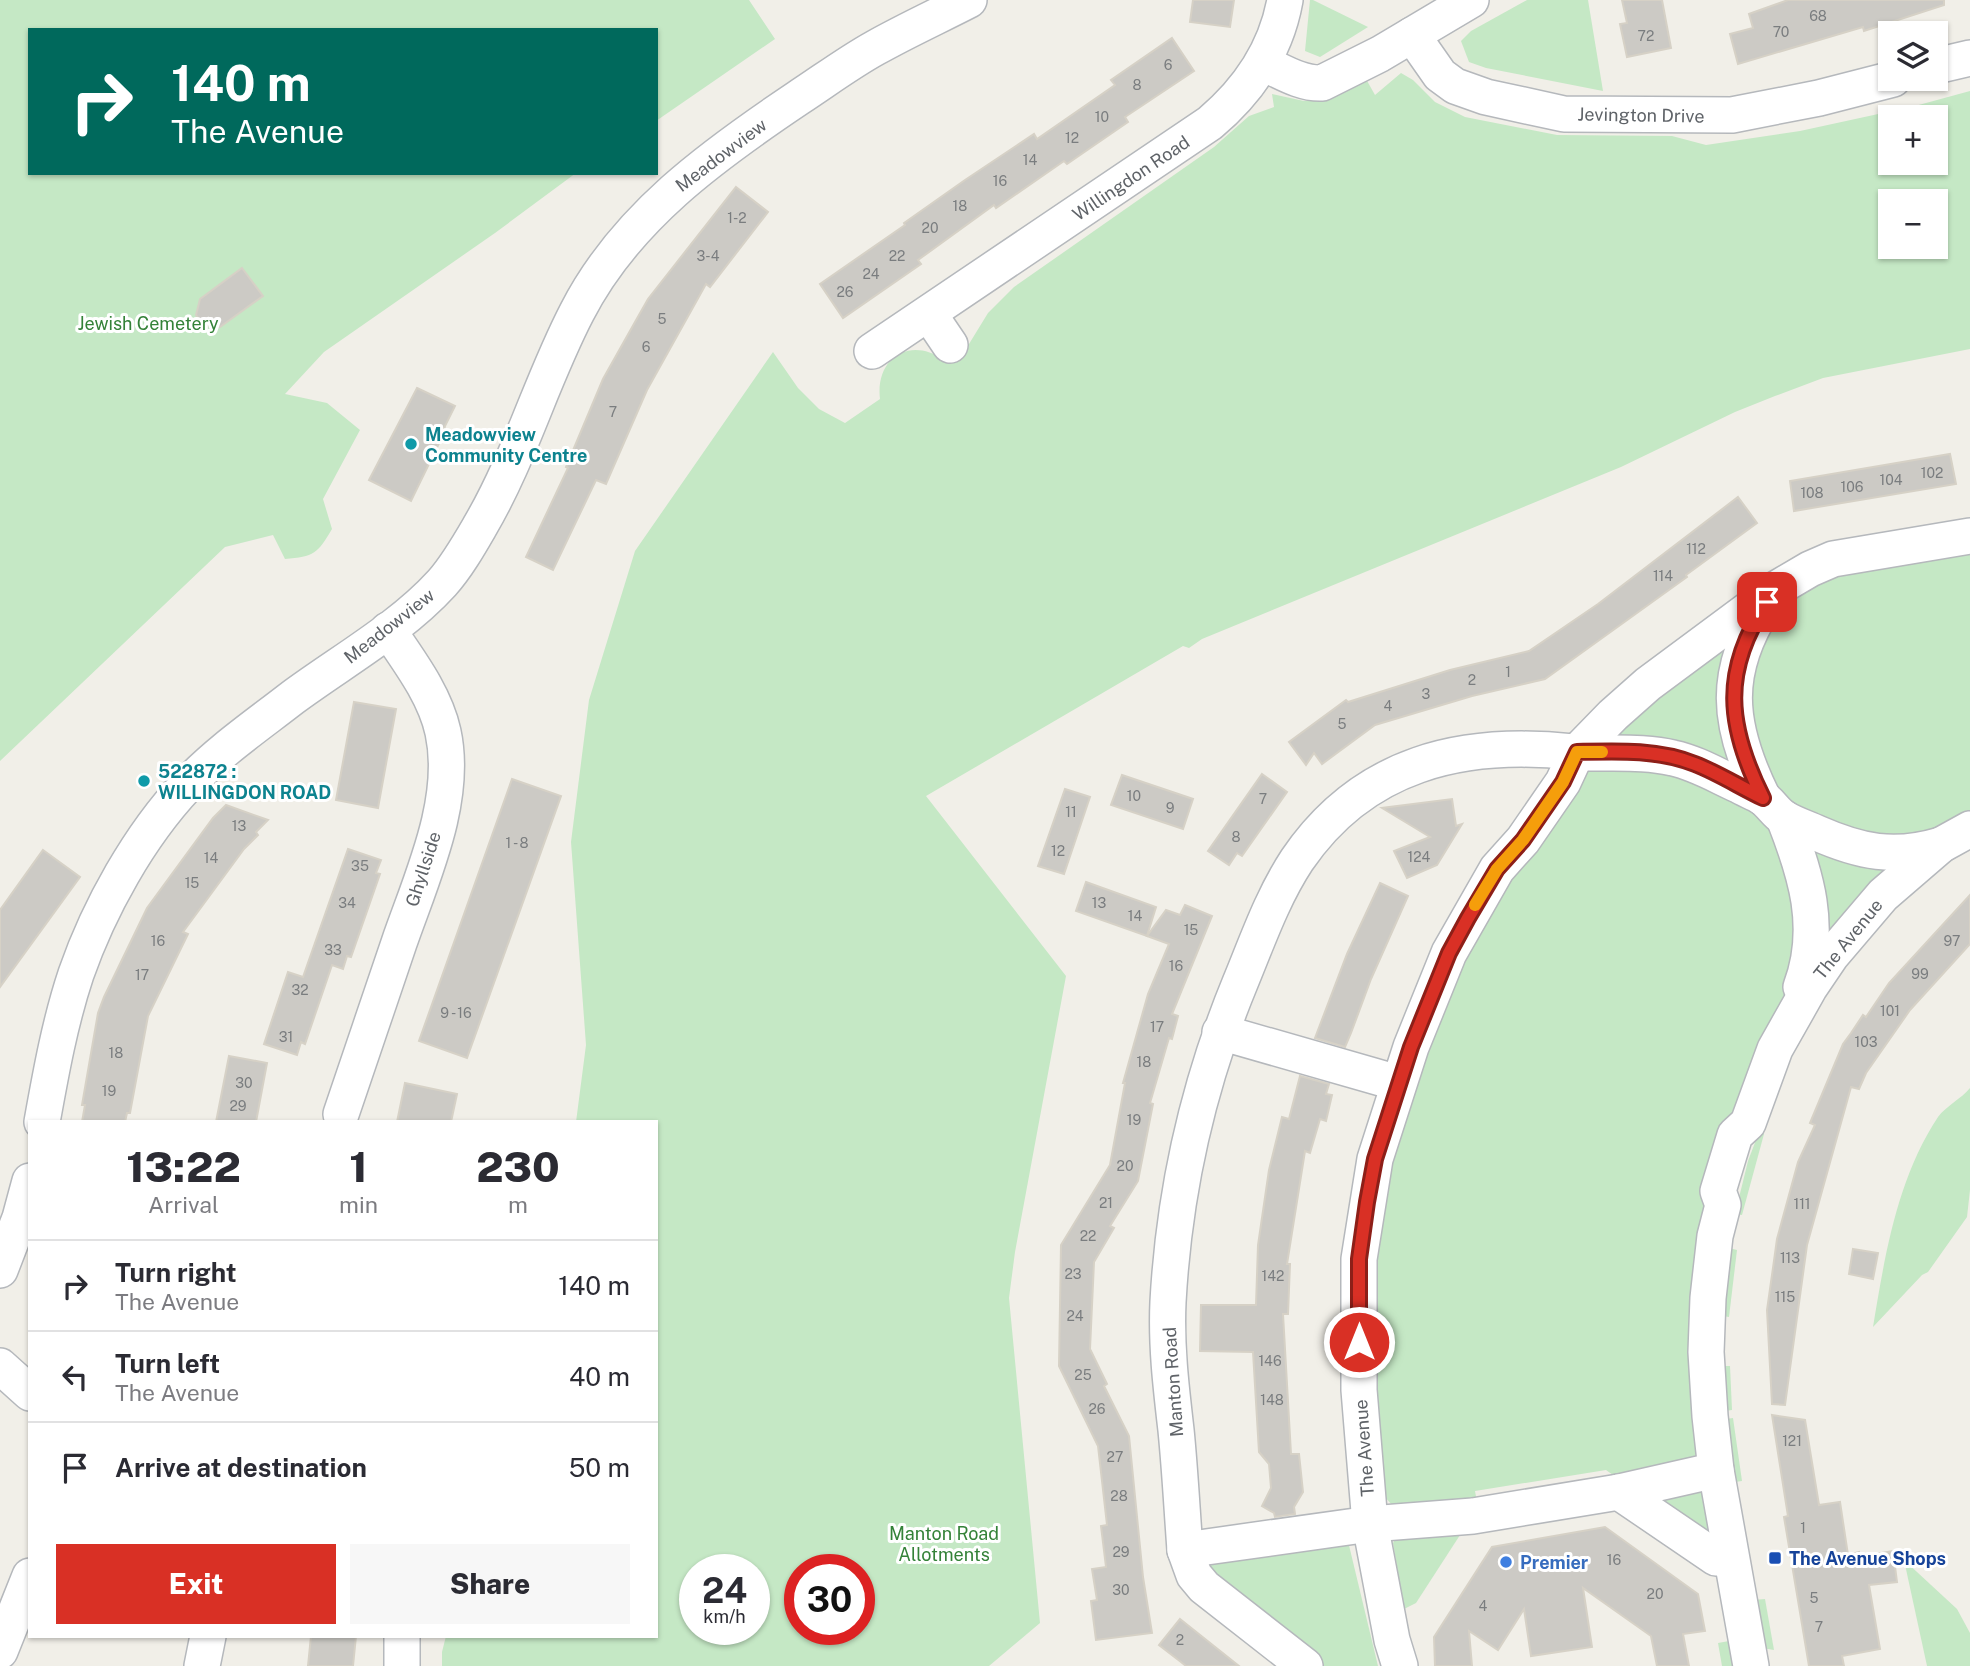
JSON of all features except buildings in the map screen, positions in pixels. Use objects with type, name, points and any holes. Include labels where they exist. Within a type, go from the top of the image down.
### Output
[{"type":"street","name":"Meadowview","points":[[43,1120],[58,1038],[76,974],[113,893],[151,828],[187,785],[212,761],[314,682],[388,630],[443,582],[474,537],[519,449],[576,313],[614,254],[645,218],[677,188],[737,139],[874,49],[969,0]]},
{"type":"street","name":"Willingdon Road","points":[[872,351],[1210,124],[1239,96],[1263,63],[1275,40],[1285,0]]},
{"type":"street","points":[[1263,63],[1301,80],[1322,83],[1380,54],[1471,0]]},
{"type":"street","name":"Jevington Drive","points":[[1412,35],[1440,75],[1455,86],[1486,97],[1564,114],[1732,116],[1878,83]]},
{"type":"street","points":[[1948,63],[1970,58]]},
{"type":"street","points":[[929,314],[950,345]]},
{"type":"street","name":"The Avenue","points":[[1400,1666],[1392,1640],[1370,1524],[1359,1390],[1359,1259],[1375,1159],[1398,1083],[1444,964],[1497,869],[1523,840],[1563,782],[1577,752],[1606,721],[1648,684],[1776,589],[1833,559],[1970,537]]},
{"type":"street","name":"The Avenue","points":[[1751,1666],[1716,1470],[1706,1352],[1712,1261],[1723,1205],[1718,1191],[1735,1135],[1748,1123],[1775,1049],[1803,984],[1812,934],[1812,913],[1806,878],[1773,808],[1746,764],[1736,728],[1734,686],[1745,640],[1776,589]]},
{"type":"street","name":"Ghyllside","points":[[341,1114],[428,859],[447,783],[446,750],[441,721],[414,669],[388,630]]},
{"type":"street","name":"Manton Road","points":[[1305,1666],[1203,1587],[1191,1570],[1185,1550],[1168,1357],[1168,1302],[1185,1160],[1201,1094],[1220,1032],[1285,881],[1307,846],[1348,804],[1396,774],[1457,753],[1493,748],[1536,747],[1577,752]]},
{"type":"street","name":"The Avenue","points":[[1577,752],[1645,753],[1695,764],[1846,846],[1875,852],[1903,853],[1955,837]]},
{"type":"street","name":"The Avenue","points":[[1775,1049],[1810,987],[1852,929],[1883,895],[1955,837]]},
{"type":"street","points":[[1220,1032],[1398,1083]]},
{"type":"street","points":[[0,1270],[28,1188]]},
{"type":"street","points":[[0,1366],[28,1391]]},
{"type":"street","points":[[1185,1550],[1370,1524],[1473,1516],[1619,1492],[1716,1470]]},
{"type":"street","points":[[1619,1492],[1716,1558],[1730,1556]]},
{"type":"street","points":[[0,1651],[28,1581]]},
{"type":"street","points":[[202,1666],[208,1638]]},
{"type":"street","points":[[402,1638],[402,1666]]},
{"type":"green space","name":"Jewish Cemetery","points":[[0,0],[749,0],[775,39],[658,120],[658,28],[28,28],[28,175],[573,175],[324,352],[285,394],[327,403],[360,430],[323,499],[332,529],[319,549],[303,557],[285,559],[273,535],[225,547],[0,761]]},
{"type":"green space","points":[[1310,0],[1368,27],[1320,57],[1305,51]]},
{"type":"green space","points":[[1527,0],[1588,0],[1603,91],[1486,68],[1469,62],[1461,41],[1471,31]]},
{"type":"green space","name":"Manton Road Allotments","points":[[1401,73],[1413,80],[1435,102],[1465,117],[1557,135],[1672,136],[1706,145],[1800,131],[1878,114],[1878,175],[1948,175],[1948,105],[1919,105],[1970,91],[1970,349],[1823,378],[1775,396],[1735,412],[1621,467],[1202,639],[1189,648],[1183,646],[926,796],[1066,976],[1015,1252],[1009,1298],[1040,1623],[989,1666],[442,1666],[446,1638],[658,1638],[658,1120],[576,1120],[586,1045],[571,842],[589,700],[635,551],[773,352],[798,388],[819,409],[845,423],[880,399],[883,372],[897,355],[919,350],[944,360],[969,344],[988,313],[1014,287],[1214,147],[1249,116],[1274,107],[1272,94],[1304,101],[1316,100],[1366,79],[1375,95]]},
{"type":"green space","points":[[1970,551],[1970,816],[1954,824],[1901,839],[1826,827],[1783,794],[1754,746],[1748,671],[1778,613],[1808,588],[1833,576]]},
{"type":"green space","points":[[1724,636],[1736,766],[1606,739]]},
{"type":"green space","points":[[1607,760],[1722,783],[1781,838],[1804,957],[1736,1110],[1697,1452],[1694,1457],[1620,1480],[1606,1470],[1475,1491],[1477,1502],[1392,1505],[1384,1496],[1379,1470],[1372,1273],[1397,1124],[1476,927],[1582,772]]},
{"type":"green space","points":[[1805,846],[1890,865],[1828,938]]},
{"type":"green space","points":[[1970,1088],[1970,1190],[1967,1217],[1928,1272],[1922,1275],[1873,1327],[1888,1245],[1912,1166],[1938,1117]]},
{"type":"green space","points":[[1759,1132],[1764,1134],[1742,1215],[1735,1214],[1748,1161]]},
{"type":"green space","points":[[1729,1248],[1737,1250],[1729,1317],[1723,1316]]},
{"type":"green space","points":[[1722,1366],[1730,1366],[1732,1410],[1725,1411]]},
{"type":"green space","points":[[1733,1418],[1742,1481],[1735,1482],[1726,1419]]},
{"type":"green space","points":[[1702,1485],[1709,1532],[1707,1534],[1655,1498]]},
{"type":"green space","points":[[1455,1525],[1460,1535],[1416,1603],[1404,1609],[1393,1543],[1399,1533]]},
{"type":"green space","points":[[1347,1537],[1378,1666],[1320,1666],[1197,1565]]},
{"type":"green space","points":[[1904,1560],[1957,1609],[1970,1633],[1970,1666],[1927,1666]]},
{"type":"green space","points":[[1765,1599],[1774,1650],[1762,1648],[1753,1600]]},
{"type":"green space","points":[[1729,1641],[1733,1666],[1722,1666],[1718,1643]]},
{"type":"slow traffic","points":[[1475,905],[1497,869],[1523,840],[1563,782],[1577,752],[1602,752]]},
{"type":"place","name":"Meadowview Community Centre","points":[[411,444]]},
{"type":"place","name":"522872 : WILLINGDON ROAD","points":[[144,781]]},
{"type":"place","name":"The Avenue Shops","points":[[1775,1558]]},
{"type":"place","name":"Premier","points":[[1506,1562]]},
{"type":"route","points":[[1359,1342],[1359,1259],[1375,1159],[1411,1047],[1449,953],[1468,918],[1497,869],[1523,840],[1563,782],[1577,752],[1613,751],[1676,758],[1695,764],[1763,798],[1746,764],[1736,728],[1734,686],[1745,640],[1767,602]]}]
